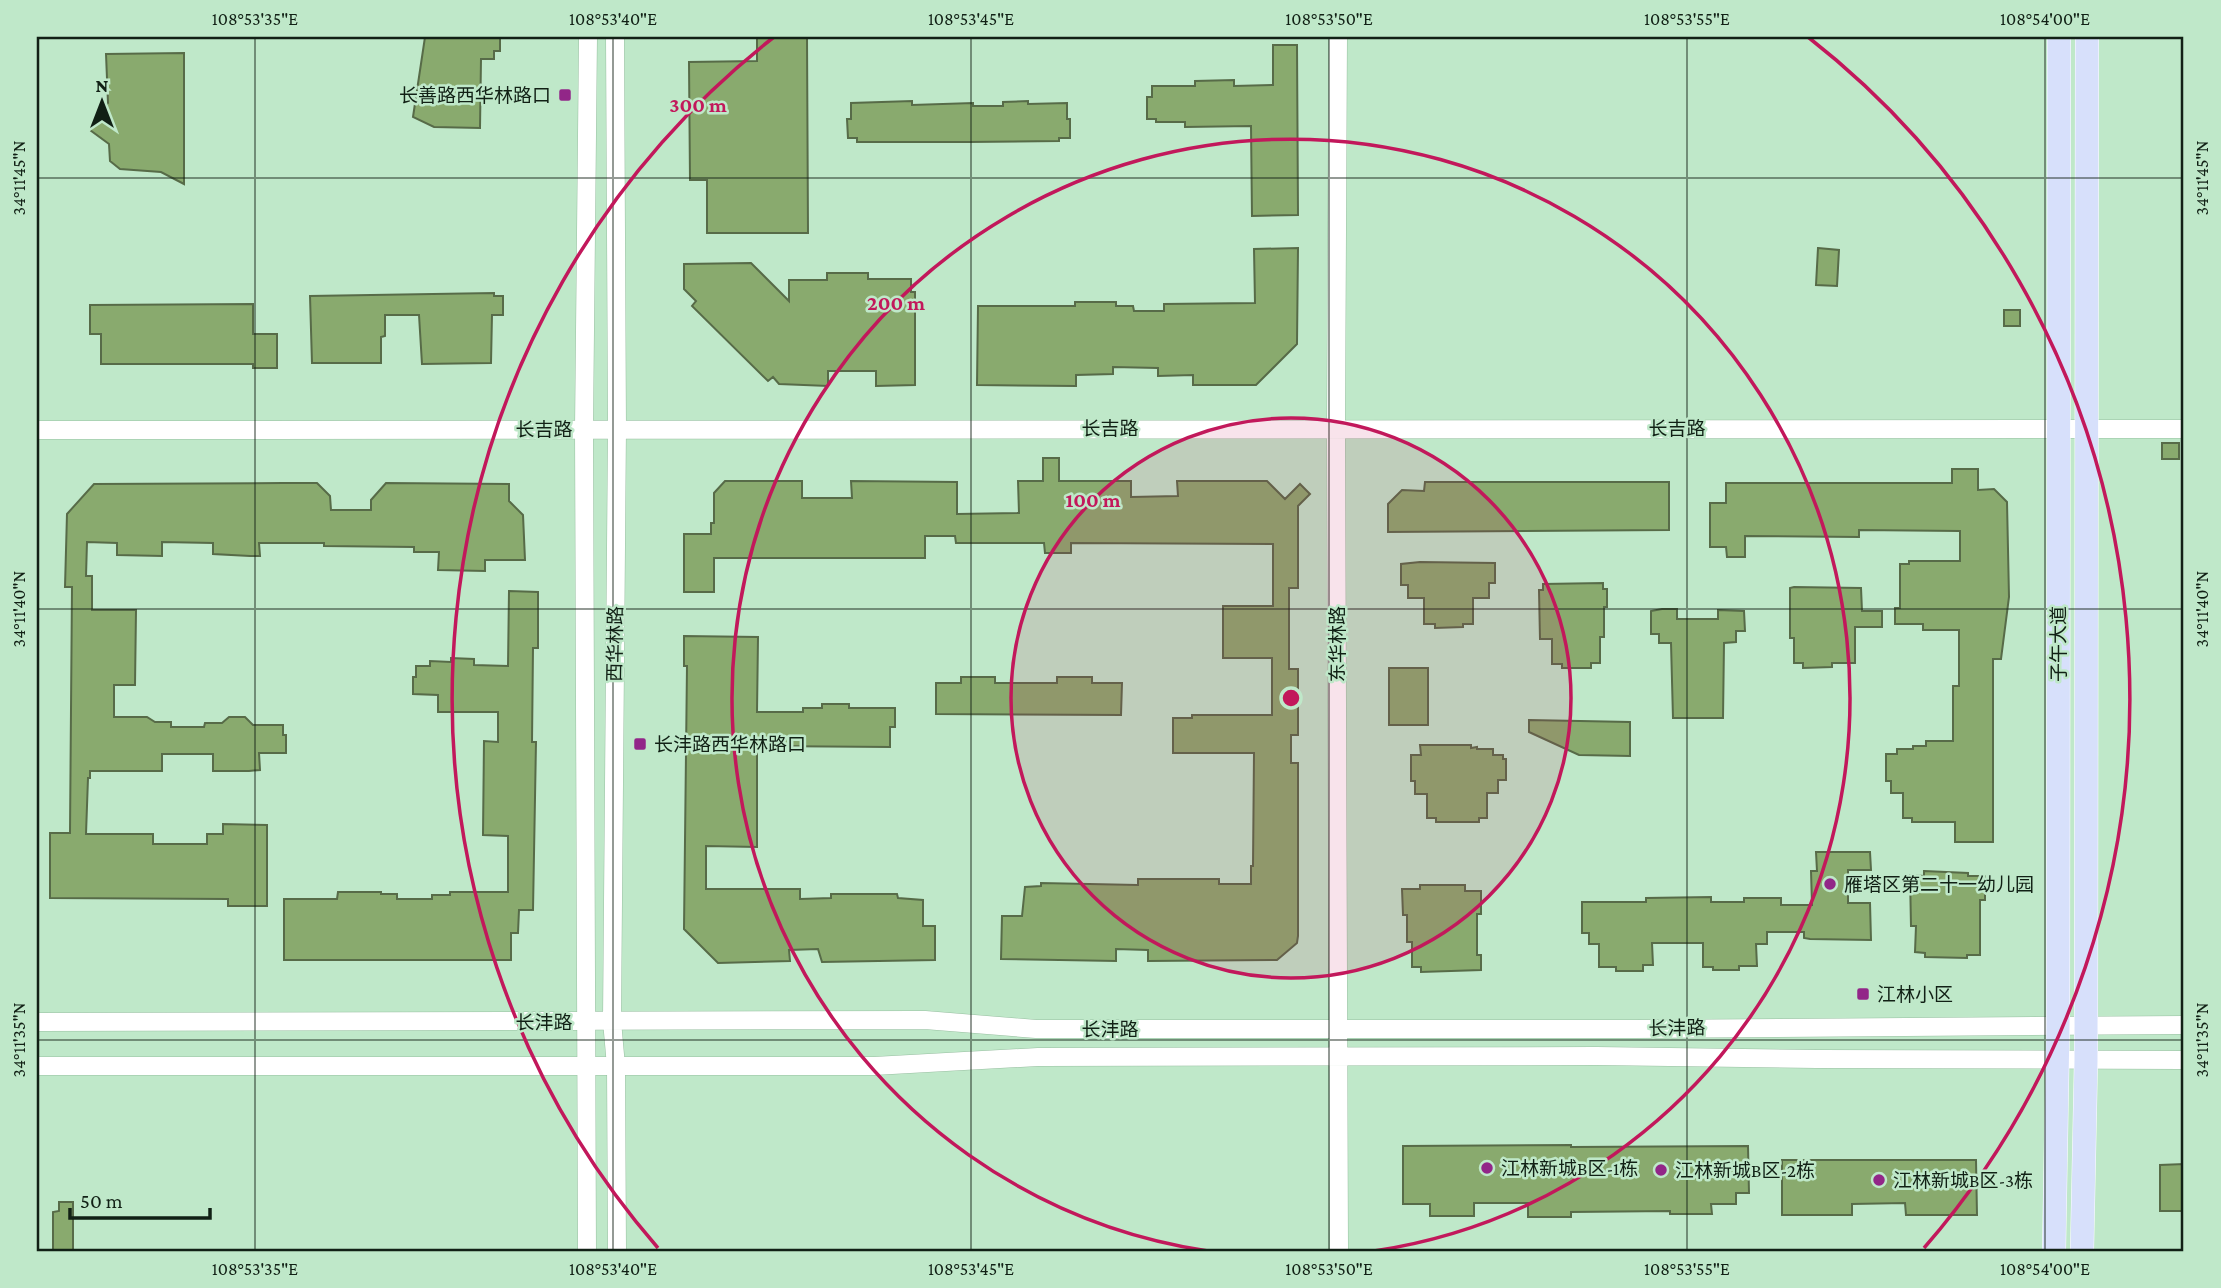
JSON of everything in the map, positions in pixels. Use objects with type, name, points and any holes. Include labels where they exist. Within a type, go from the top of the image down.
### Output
[{"type":"main road","name":"子午大道","points":[[2054,1251],[2058,1026],[2059,37]]},
{"type":"main road","name":"子午大道","points":[[2082,1251],[2086,1060],[2087,37]]},
{"type":"street","name":"西华林路","points":[[587,1251],[584,429],[588,37]]},
{"type":"street","name":"西华林路","points":[[615,37],[617,428],[612,1021],[616,1066],[617,1251]]},
{"type":"street","name":"东华林路","points":[[1338,37],[1336,428],[1339,1251]]},
{"type":"street","name":"长吉路","points":[[37,430],[2184,429]]},
{"type":"street","name":"长沣路","points":[[37,1022],[925,1020],[1037,1029],[2184,1025]]},
{"type":"street","name":"长沣路","points":[[37,1066],[874,1066],[1038,1057],[1338,1056],[2184,1060]]},
{"type":"building","points":[[425,37],[500,37],[500,51],[494,51],[494,59],[481,59],[480,128],[434,127],[413,117]]},
{"type":"building","points":[[757,37],[807,37],[808,233],[707,233],[707,180],[690,180],[689,62],[757,61]]},
{"type":"building","points":[[1273,45],[1297,45],[1298,215],[1252,216],[1251,126],[1185,127],[1185,122],[1156,122],[1156,119],[1147,119],[1147,97],[1152,97],[1152,86],[1195,86],[1195,81],[1234,80],[1234,86],[1273,85]]},
{"type":"building","points":[[184,53],[184,184],[161,172],[120,169],[110,161],[109,144],[90,130],[101,116],[98,114],[108,103],[106,54]]},
{"type":"building","points":[[912,101],[912,105],[973,103],[973,106],[1003,106],[1003,102],[1028,101],[1028,104],[1067,103],[1070,138],[1059,138],[1059,141],[857,142],[857,138],[848,138],[847,119],[851,119],[851,103]]},
{"type":"building","points":[[1298,248],[1297,344],[1256,385],[1193,385],[1193,375],[1158,376],[1158,368],[1113,367],[1113,374],[1076,375],[1076,386],[977,385],[978,306],[1075,306],[1075,302],[1116,302],[1116,306],[1133,306],[1134,311],[1164,311],[1164,304],[1255,303],[1254,249]]},
{"type":"building","points":[[1818,248],[1839,250],[1837,286],[1816,285]]},
{"type":"building","points":[[751,263],[789,301],[789,280],[827,280],[827,273],[868,273],[868,279],[911,279],[911,292],[915,292],[915,385],[876,386],[876,371],[828,371],[828,386],[779,384],[773,377],[768,381],[692,306],[696,301],[684,289],[684,264]]},
{"type":"building","points":[[494,293],[494,296],[503,296],[503,315],[492,315],[491,363],[422,364],[419,315],[385,315],[385,336],[381,337],[381,363],[312,363],[310,296]]},
{"type":"building","points":[[253,304],[253,334],[277,334],[277,368],[253,368],[253,364],[101,364],[101,334],[90,334],[90,305]]},
{"type":"building","points":[[2004,310],[2020,310],[2020,326],[2004,326]]},
{"type":"building","points":[[2162,443],[2179,443],[2179,459],[2162,459]]},
{"type":"building","points":[[1043,458],[1059,458],[1059,481],[1131,481],[1131,497],[1178,496],[1177,481],[1267,481],[1285,499],[1300,484],[1310,494],[1298,506],[1298,588],[1289,588],[1289,669],[1298,669],[1298,735],[1291,735],[1291,763],[1298,763],[1298,936],[1297,943],[1277,960],[1148,961],[1148,950],[1116,949],[1116,961],[1001,959],[1002,916],[1022,916],[1025,887],[1041,886],[1041,883],[1138,885],[1138,879],[1219,879],[1219,884],[1251,884],[1254,753],[1173,753],[1173,718],[1192,718],[1192,715],[1272,715],[1272,658],[1223,658],[1223,606],[1273,606],[1273,544],[1071,543],[1071,553],[1045,553],[1044,543],[956,543],[955,536],[925,536],[925,558],[714,558],[714,592],[684,592],[684,534],[711,534],[711,523],[714,523],[714,493],[725,481],[802,481],[802,498],[852,498],[851,481],[957,482],[957,514],[1019,513],[1018,481],[1043,481]]},
{"type":"building","points":[[1952,469],[1978,469],[1978,490],[1994,489],[2007,502],[2009,597],[2001,659],[1993,659],[1993,842],[1955,842],[1955,822],[1912,822],[1912,818],[1903,818],[1903,793],[1891,793],[1891,781],[1886,781],[1886,754],[1897,754],[1897,749],[1926,746],[1926,741],[1953,741],[1953,686],[1959,686],[1959,630],[1923,630],[1923,624],[1895,624],[1895,608],[1900,608],[1900,564],[1909,564],[1909,561],[1960,561],[1960,531],[1859,530],[1859,537],[1745,536],[1745,557],[1727,557],[1726,547],[1710,547],[1710,503],[1726,503],[1726,483],[1952,483]]},
{"type":"building","points":[[1425,482],[1669,482],[1669,530],[1388,532],[1388,504],[1402,490],[1424,491]]},
{"type":"building","points":[[317,483],[330,496],[331,510],[371,510],[371,500],[386,483],[509,484],[509,501],[523,515],[525,560],[485,560],[485,571],[438,570],[439,552],[414,552],[414,547],[259,543],[260,556],[250,556],[213,554],[213,543],[162,542],[162,556],[117,555],[117,543],[87,542],[86,576],[92,576],[92,610],[136,610],[135,685],[114,685],[114,717],[147,717],[155,722],[171,722],[171,727],[204,727],[205,723],[222,723],[229,717],[245,717],[253,725],[283,725],[286,753],[259,753],[260,770],[249,771],[213,771],[213,754],[162,754],[162,771],[90,771],[88,778],[86,834],[153,834],[153,844],[207,844],[207,834],[223,834],[223,824],[267,825],[267,906],[228,906],[228,899],[50,898],[50,833],[70,833],[72,587],[65,587],[67,514],[94,484]]},
{"type":"building","points":[[1495,563],[1495,583],[1489,583],[1489,598],[1473,598],[1473,624],[1435,628],[1435,624],[1424,624],[1424,598],[1408,598],[1408,585],[1401,585],[1401,564]]},
{"type":"building","points":[[1603,583],[1603,589],[1607,589],[1607,607],[1604,607],[1604,637],[1600,637],[1600,663],[1591,663],[1591,668],[1562,668],[1562,664],[1552,664],[1552,639],[1540,639],[1539,590],[1543,590],[1543,584]]},
{"type":"building","points":[[1790,588],[1861,588],[1862,611],[1882,611],[1882,627],[1855,627],[1855,663],[1832,663],[1832,667],[1803,668],[1803,663],[1794,663],[1794,638],[1790,638]]},
{"type":"building","points":[[509,591],[538,592],[538,648],[533,648],[532,742],[536,742],[533,910],[519,910],[518,933],[511,933],[511,960],[284,960],[284,899],[337,899],[338,892],[381,892],[397,894],[397,899],[432,899],[432,895],[450,895],[450,892],[508,892],[508,836],[483,835],[484,741],[498,742],[498,712],[438,712],[438,695],[413,694],[413,677],[416,677],[416,666],[430,666],[430,661],[451,662],[451,658],[474,659],[474,665],[508,666]]},
{"type":"building","points":[[1677,609],[1677,619],[1718,619],[1718,610],[1744,611],[1745,631],[1736,631],[1736,642],[1724,643],[1723,718],[1673,718],[1671,643],[1659,643],[1659,634],[1651,634],[1651,611]]},
{"type":"building","points":[[684,636],[758,637],[757,712],[803,712],[803,708],[822,708],[822,704],[849,704],[849,708],[895,708],[895,727],[890,727],[890,747],[757,746],[757,847],[706,846],[706,889],[800,889],[800,899],[831,898],[831,894],[897,894],[898,898],[923,900],[923,926],[935,926],[935,960],[822,962],[818,949],[789,950],[790,961],[718,963],[684,929],[687,666],[684,666]]},
{"type":"building","points":[[1389,668],[1428,668],[1428,725],[1389,725]]},
{"type":"building","points":[[961,677],[995,677],[995,683],[1057,683],[1057,677],[1092,677],[1092,683],[1122,683],[1121,715],[936,714],[936,683],[961,683]]},
{"type":"building","points":[[1529,720],[1630,722],[1630,756],[1579,755],[1529,732]]},
{"type":"building","points":[[1420,745],[1471,745],[1471,748],[1493,749],[1493,755],[1503,755],[1503,759],[1506,759],[1506,780],[1498,780],[1498,793],[1487,793],[1487,818],[1479,818],[1479,822],[1436,822],[1436,818],[1427,818],[1427,794],[1415,794],[1415,781],[1411,781],[1411,755],[1421,755]]},
{"type":"building","points":[[1816,852],[1870,852],[1871,870],[1848,870],[1848,903],[1870,903],[1871,940],[1810,939],[1804,938],[1804,932],[1767,932],[1767,944],[1756,944],[1757,966],[1739,966],[1739,970],[1713,970],[1713,967],[1703,967],[1703,943],[1652,943],[1653,965],[1643,965],[1643,971],[1616,971],[1616,967],[1599,967],[1599,944],[1589,944],[1589,933],[1582,933],[1582,902],[1646,902],[1646,898],[1711,897],[1711,902],[1744,902],[1744,898],[1781,898],[1781,905],[1812,905],[1811,871],[1817,871]]},
{"type":"building","points":[[1924,871],[1985,876],[1985,900],[1980,900],[1980,955],[1967,955],[1967,958],[1925,957],[1925,953],[1915,952],[1916,926],[1911,926],[1910,875],[1924,876]]},
{"type":"building","points":[[1420,885],[1465,885],[1465,891],[1481,891],[1481,914],[1477,914],[1477,955],[1481,955],[1481,970],[1421,972],[1421,967],[1412,967],[1412,942],[1407,942],[1407,915],[1403,915],[1402,889],[1420,889]]},
{"type":"building","points":[[1403,1146],[1748,1146],[1749,1193],[1736,1193],[1736,1204],[1711,1204],[1712,1214],[1670,1214],[1670,1211],[1571,1212],[1571,1217],[1528,1217],[1528,1203],[1474,1203],[1474,1216],[1430,1216],[1430,1204],[1403,1204]]},
{"type":"building","name":"江林新城B区-3栋","points":[[1782,1160],[1976,1160],[1977,1215],[1906,1215],[1905,1203],[1852,1204],[1852,1215],[1782,1215]]},
{"type":"building","points":[[2184,1164],[2184,1211],[2160,1211],[2160,1165]]},
{"type":"building","points":[[59,1202],[73,1202],[73,1251],[53,1251],[53,1212],[59,1211]]},
{"type":"place","name":"长善路西华林路口","points":[[565,95]]},
{"type":"place","name":"长沣路西华林路口","points":[[640,744]]},
{"type":"place","name":"雁塔区第二十一幼儿园","points":[[1830,884]]},
{"type":"place","name":"江林小区","points":[[1863,994]]},
{"type":"place","name":"江林新城B区-1栋","points":[[1487,1168]]},
{"type":"place","name":"江林新城B区-2栋","points":[[1661,1170]]},
{"type":"place","name":"江林新城B区-3栋","points":[[1879,1180]]}]
